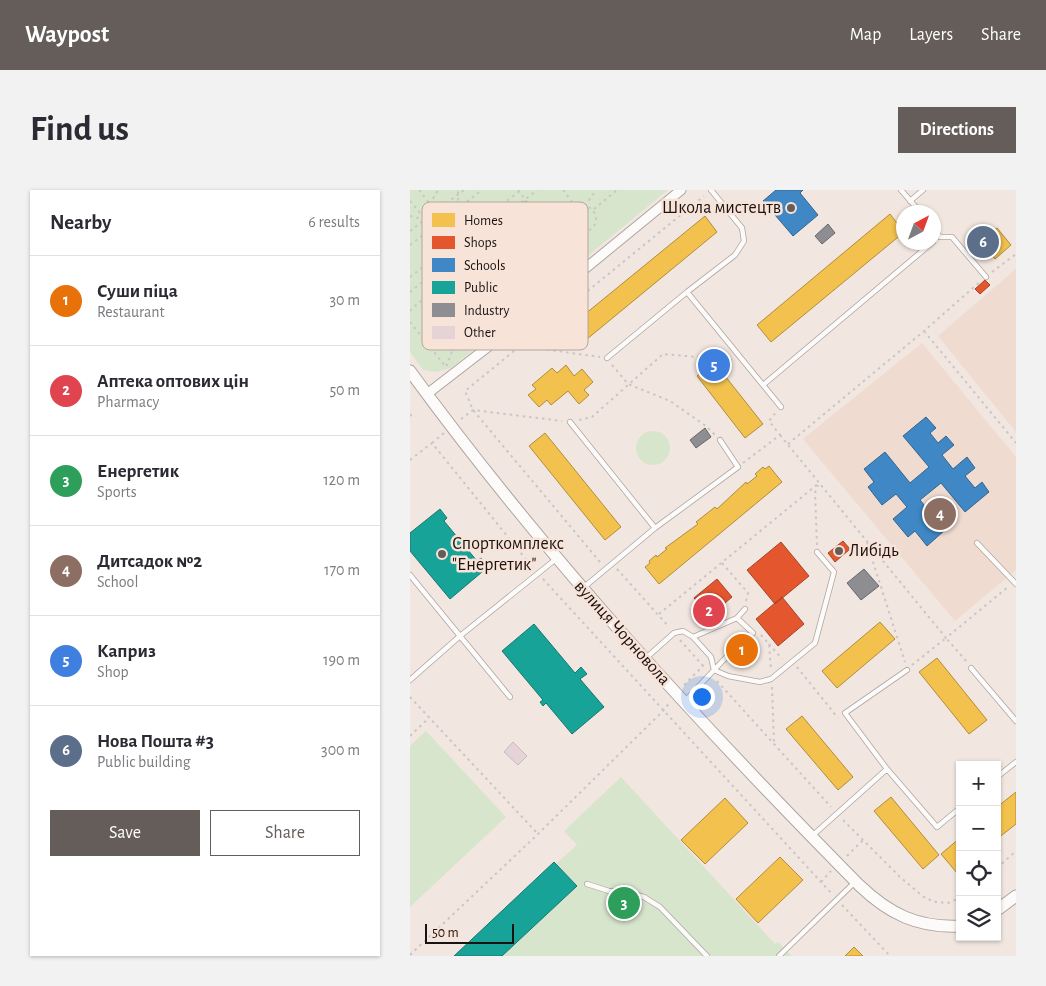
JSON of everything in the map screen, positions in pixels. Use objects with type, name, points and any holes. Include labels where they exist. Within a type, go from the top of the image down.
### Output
[{"type":"street","points":[[588,266],[681,190]]},
{"type":"street","points":[[427,394],[484,350]]},
{"type":"street","name":"вулиця Чорновола","points":[[410,371],[452,427],[557,558],[644,659],[856,881],[885,907],[901,916],[940,927],[956,926]]},
{"type":"street","points":[[1001,907],[1016,896]]},
{"type":"lane","points":[[607,358],[735,255],[744,241],[742,228],[711,190]]},
{"type":"lane","points":[[901,190],[914,205]]},
{"type":"lane","points":[[910,201],[923,190]]},
{"type":"lane","points":[[941,237],[952,237],[986,277]]},
{"type":"lane","points":[[763,385],[923,250]]},
{"type":"lane","points":[[687,292],[781,407]]},
{"type":"lane","points":[[570,422],[655,528]]},
{"type":"lane","points":[[582,588],[655,528],[738,467],[720,440]]},
{"type":"lane","points":[[977,543],[1015,583]]},
{"type":"lane","points":[[712,672],[760,682],[771,679],[815,643],[834,572],[817,552]]},
{"type":"lane","points":[[410,680],[460,636],[557,558]]},
{"type":"lane","points":[[410,575],[510,697]]},
{"type":"lane","points":[[693,637],[737,618],[745,609]]},
{"type":"lane","points":[[685,702],[737,646],[752,633],[737,618]]},
{"type":"lane","points":[[644,659],[674,633],[683,631],[693,637],[712,657],[712,672]]},
{"type":"lane","points":[[971,668],[1016,721]]},
{"type":"lane","points":[[907,670],[845,713],[887,769],[936,827],[956,811]]},
{"type":"lane","points":[[1001,774],[1016,762]]},
{"type":"lane","points":[[812,836],[887,769]]},
{"type":"lane","points":[[779,956],[856,881]]},
{"type":"lane","points":[[587,884],[609,891],[644,897],[660,908],[707,956]]},
{"type":"path","points":[[419,190],[428,202]]},
{"type":"path","points":[[431,202],[438,190]]},
{"type":"path","points":[[458,190],[459,202]]},
{"type":"path","points":[[449,202],[464,190]]},
{"type":"path","points":[[467,202],[482,190]]},
{"type":"path","points":[[506,202],[519,190],[525,200]]},
{"type":"path","points":[[522,202],[537,190]]},
{"type":"path","points":[[563,190],[572,202]]},
{"type":"path","points":[[588,202],[596,190]]},
{"type":"path","points":[[593,210],[617,190]]},
{"type":"path","points":[[588,291],[711,190]]},
{"type":"path","points":[[410,201],[422,215]]},
{"type":"path","points":[[588,208],[593,210],[596,217],[594,226],[588,231]]},
{"type":"path","points":[[410,231],[422,223]]},
{"type":"path","points":[[410,245],[422,236]]},
{"type":"path","points":[[788,444],[986,277],[1016,254]]},
{"type":"path","points":[[410,277],[422,268]]},
{"type":"path","points":[[410,292],[422,282]]},
{"type":"path","points":[[410,311],[422,300]]},
{"type":"path","points":[[410,322],[422,338]]},
{"type":"path","points":[[924,331],[1016,443]]},
{"type":"path","points":[[431,350],[446,367],[453,350]]},
{"type":"path","points":[[516,350],[465,391],[473,410],[606,568],[618,569],[836,813],[900,877],[925,898],[936,902],[948,903],[956,900]]},
{"type":"path","points":[[550,350],[607,358],[628,384],[670,401],[706,426],[720,440]]},
{"type":"path","points":[[410,460],[473,410],[570,422],[592,417],[663,354],[744,361]]},
{"type":"path","points":[[781,407],[769,421],[971,668]]},
{"type":"path","points":[[738,467],[780,435]]},
{"type":"path","points":[[432,443],[538,573],[890,956]]},
{"type":"path","points":[[817,552],[815,493],[819,483]]},
{"type":"path","points":[[658,614],[819,483]]},
{"type":"path","points":[[866,541],[907,670],[1015,583]]},
{"type":"path","points":[[722,562],[748,593],[745,609]]},
{"type":"path","points":[[758,632],[787,666]]},
{"type":"path","points":[[769,644],[774,744]]},
{"type":"path","points":[[793,661],[838,718],[845,713]]},
{"type":"path","points":[[410,697],[538,834]]},
{"type":"path","points":[[410,955],[538,834],[663,711]]},
{"type":"path","points":[[410,736],[429,718]]},
{"type":"path","points":[[1001,864],[1016,851]]},
{"type":"shaded area","points":[[1016,269],[1016,432],[938,336]]},
{"type":"shaded area","points":[[922,343],[1016,457],[1016,570],[955,621],[803,439]]},
{"type":"green space","points":[[410,190],[668,190],[588,256],[588,202],[422,202],[422,350],[473,350],[451,368],[436,372],[423,370],[410,352]]},
{"type":"green space","points":[[653,431],[660,432],[665,436],[669,441],[669,455],[665,460],[660,464],[653,465],[646,464],[641,460],[637,455],[636,448],[637,441],[641,436],[646,432]]},
{"type":"green space","points":[[426,731],[506,817],[410,907],[410,746]]},
{"type":"green space","points":[[621,777],[775,944],[778,942],[792,956],[454,956],[554,862],[556,864],[577,845],[564,831]]},
{"type":"building: Homes","points":[[890,214],[896,222],[896,239],[771,342],[757,325]]},
{"type":"building: Homes","points":[[705,216],[717,232],[588,338],[588,312]]},
{"type":"building: Homes","points":[[997,228],[1011,245],[995,259],[980,241]]},
{"type":"building: Homes","points":[[714,362],[763,424],[745,438],[697,376]]},
{"type":"building: Homes","points":[[566,365],[574,376],[582,369],[593,382],[584,390],[589,395],[579,404],[568,391],[551,405],[547,400],[539,407],[528,395],[536,389],[532,385],[552,368],[557,373]]},
{"type":"building: Homes","points":[[545,433],[621,527],[605,540],[529,446]]},
{"type":"building: Homes","points":[[769,466],[782,482],[659,584],[645,567],[650,563],[649,561],[656,555],[657,557],[667,549],[665,548],[698,524],[696,522],[715,507],[717,509],[746,482],[747,484],[757,476],[755,474],[763,467],[765,469]]},
{"type":"building: Homes","points":[[880,622],[895,639],[837,688],[822,671]]},
{"type":"building: Homes","points":[[937,658],[987,720],[969,734],[919,672]]},
{"type":"building: Homes","points":[[802,716],[853,777],[838,790],[786,729]]},
{"type":"building: Homes","points":[[1016,792],[1016,824],[1001,836],[1001,806],[1001,804]]},
{"type":"building: Homes","points":[[891,797],[939,855],[923,869],[874,811]]},
{"type":"building: Homes","points":[[725,798],[748,823],[705,864],[681,840]]},
{"type":"building: Homes","points":[[956,841],[956,872],[941,854]]},
{"type":"building: Homes","points":[[780,857],[803,880],[758,923],[736,899]]},
{"type":"building: Homes","points":[[854,947],[863,956],[845,956]]},
{"type":"building: Shops","points":[[985,280],[990,285],[980,294],[975,289]]},
{"type":"building: Shops","name":"Либідь","points":[[843,541],[850,549],[835,562],[828,553]]},
{"type":"building: Shops","points":[[781,542],[809,576],[775,604],[747,570]]},
{"type":"building: Shops","points":[[717,579],[732,597],[710,616],[694,598]]},
{"type":"building: Shops","points":[[782,597],[804,624],[778,646],[756,619]]},
{"type":"building: Shops","points":[[744,642],[750,647],[740,658],[735,653]]},
{"type":"building: Schools","name":"Школа мистецтв","points":[[776,190],[803,190],[800,193],[818,215],[793,236],[763,201]]},
{"type":"building: Schools","points":[[926,417],[936,428],[930,433],[938,443],[946,436],[954,445],[942,455],[953,469],[967,457],[975,468],[965,476],[975,488],[982,482],[989,492],[965,512],[941,483],[920,500],[945,530],[927,546],[915,531],[908,537],[893,519],[907,507],[896,494],[882,505],[868,487],[874,482],[864,469],[885,452],[910,483],[929,467],[903,436]]},
{"type":"building: Public","name":"Спорткомплекс \"Енергетик\"","points":[[440,509],[447,518],[444,521],[477,561],[481,558],[488,567],[450,599],[410,551],[410,533]]},
{"type":"building: Public","points":[[534,624],[575,673],[581,667],[587,674],[580,679],[604,707],[572,734],[546,703],[543,706],[540,702],[543,700],[502,651]]},
{"type":"building: Public","points":[[554,862],[577,886],[502,956],[454,956]]},
{"type":"building: Industry","points":[[828,224],[835,233],[822,244],[815,236]]},
{"type":"building: Industry","points":[[705,428],[711,437],[696,448],[690,440]]},
{"type":"building: Industry","points":[[864,569],[879,586],[861,600],[847,583]]},
{"type":"building: Other","points":[[513,742],[527,756],[518,765],[504,752]]},
{"type":"place","name":"Школа мистецтв","points":[[791,208]]},
{"type":"place","name":"Нова Пошта #3","points":[[983,242]]},
{"type":"place","name":"Каприз","points":[[714,365]]},
{"type":"place","name":"Дитсадок №2","points":[[940,514]]},
{"type":"place","name":"Либідь","points":[[839,551]]},
{"type":"place","name":"Спорткомплекс \"Енергетик\"","points":[[442,554]]},
{"type":"place","name":"Аптека оптових цін","points":[[709,611]]},
{"type":"place","name":"Суши піца","points":[[742,650]]},
{"type":"place","name":"Енергетик","points":[[624,903]]}]
